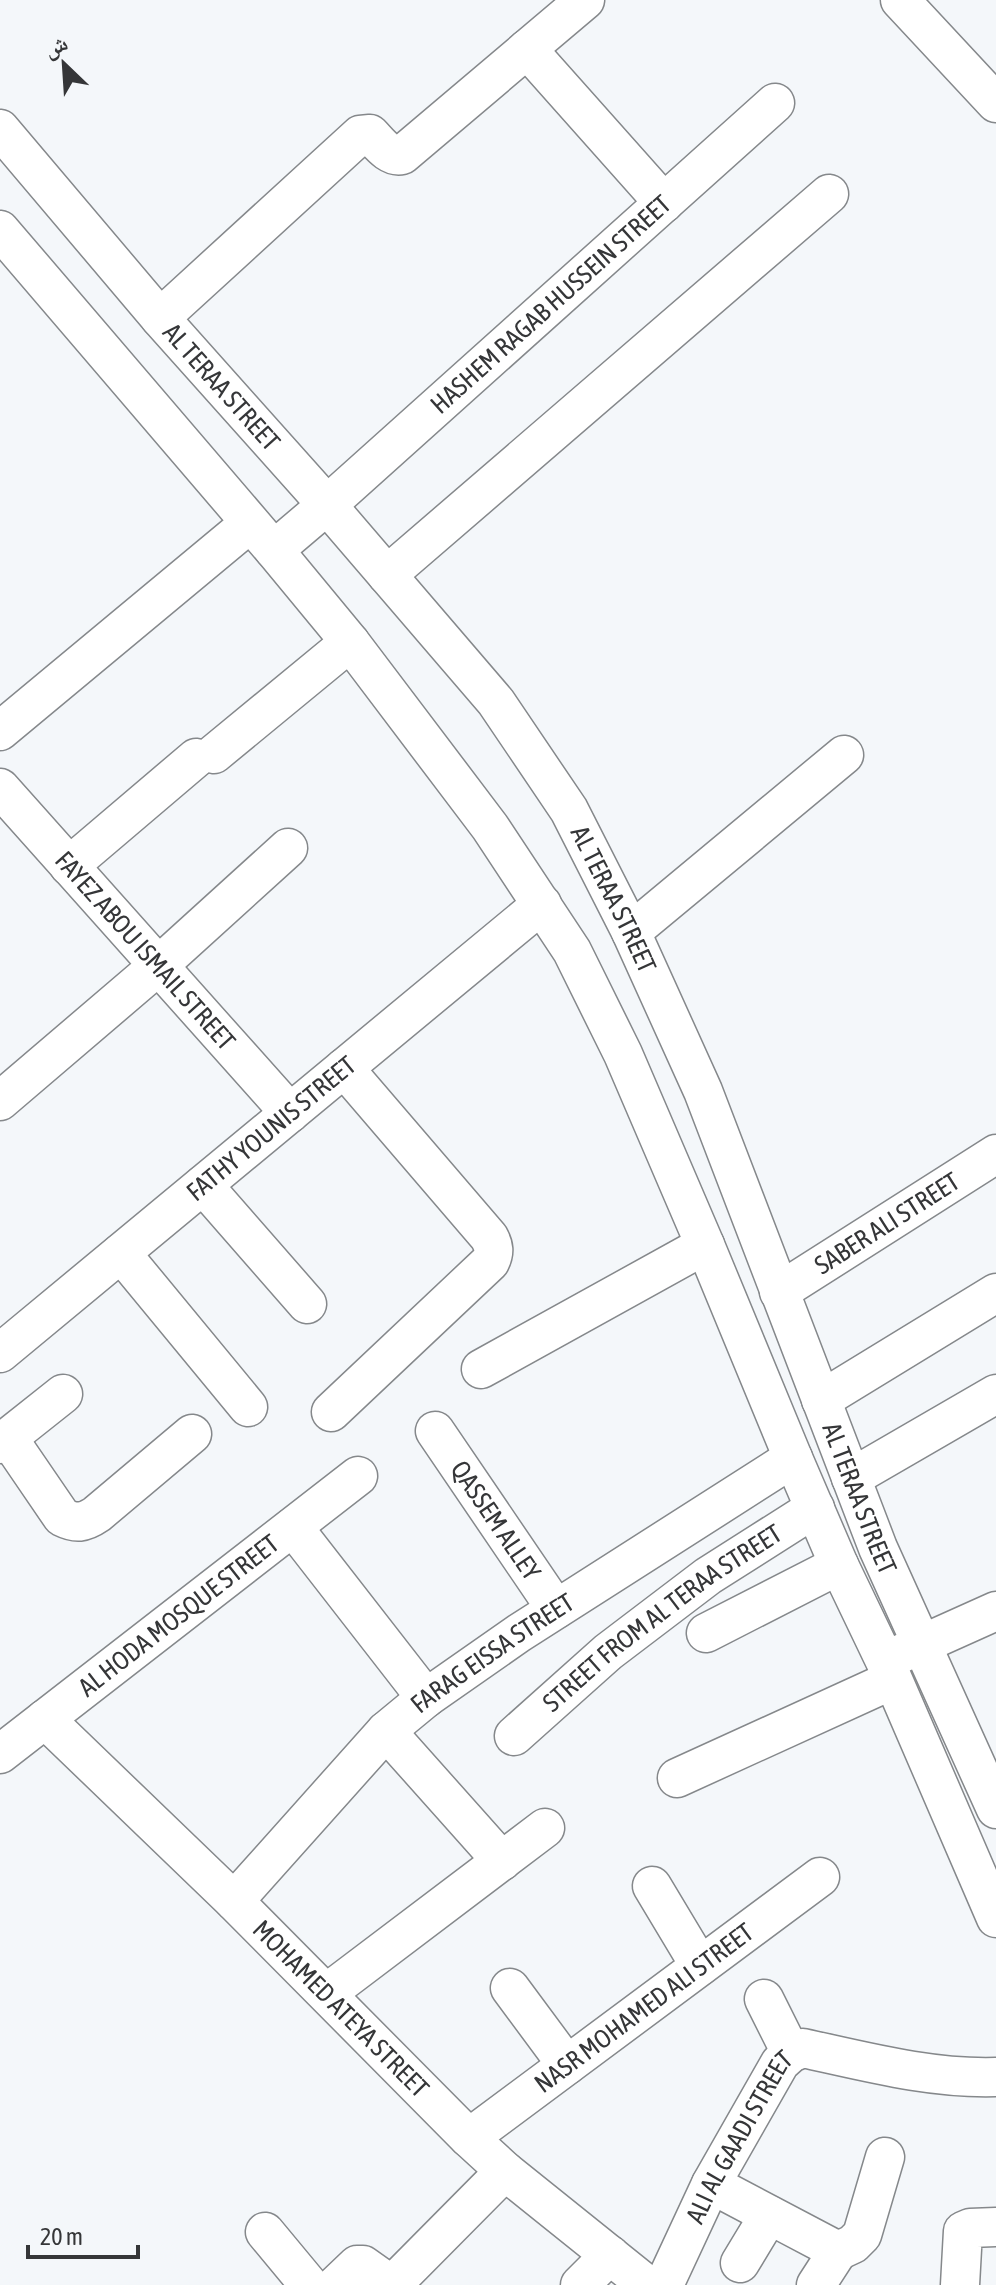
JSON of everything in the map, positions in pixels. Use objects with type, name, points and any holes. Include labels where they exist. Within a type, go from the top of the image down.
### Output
[{"type":"street","points":[[160,318],[360,135],[370,134],[391,154],[402,155],[585,0]]},
{"type":"street","points":[[900,0],[996,103]]},
{"type":"street","points":[[527,49],[664,203]]},
{"type":"street","name":"HASHEM RAGAB HUSSEIN STREET","points":[[262,536],[327,505],[775,103]]},
{"type":"street","name":"AL TERAA STREET","points":[[0,129],[160,318],[327,505],[496,702],[569,810],[631,932],[703,1091],[878,1548],[996,1809]]},
{"type":"street","points":[[387,575],[829,194]]},
{"type":"street","name":"AL TERAA STREET","points":[[0,230],[350,642],[490,827],[572,951],[623,1054],[839,1565],[996,1918]]},
{"type":"street","points":[[0,731],[262,536]]},
{"type":"street","points":[[69,866],[350,642]]},
{"type":"street","points":[[631,932],[844,755]]},
{"type":"street","name":"FAYEZ ABOU ISMAIL STREET","points":[[0,788],[290,1113]]},
{"type":"street","points":[[0,1101],[158,966],[288,848]]},
{"type":"street","name":"FATHY YOUNIS STREET","points":[[0,1353],[542,904]]},
{"type":"street","points":[[331,1412],[490,1262],[494,1254],[489,1237],[344,1068]]},
{"type":"street","name":"SABER ALI STREET","points":[[779,1292],[996,1154]]},
{"type":"street","points":[[203,1185],[307,1304]]},
{"type":"street","points":[[481,1369],[705,1245]]},
{"type":"street","points":[[121,1253],[248,1407]]},
{"type":"street","points":[[821,1400],[996,1293]]},
{"type":"street","points":[[63,1394],[4,1441],[62,1517],[74,1523],[87,1521],[97,1514],[192,1434]]},
{"type":"street","points":[[851,1478],[996,1394]]},
{"type":"street","name":"QASSEM ALLEY","points":[[435,1431],[556,1609]]},
{"type":"street","name":"FARAG EISSA STREET","points":[[234,1901],[386,1731],[426,1698],[556,1609],[793,1458]]},
{"type":"street","name":"AL HODA MOSQUE STREET","points":[[0,1754],[358,1476]]},
{"type":"street","name":"STREET FROM AL TERAA STREET","points":[[514,1736],[608,1652],[708,1576],[815,1508]]},
{"type":"street","points":[[293,1527],[426,1698]]},
{"type":"street","points":[[706,1633],[839,1565]]},
{"type":"street","points":[[677,1778],[888,1670],[921,1645],[996,1611]]},
{"type":"street","name":"MOHAMED ATEYA STREET","points":[[45,1719],[234,1901],[469,2138],[505,2171],[647,2285]]},
{"type":"street","points":[[386,1731],[502,1861]]},
{"type":"street","points":[[327,1993],[545,1828]]},
{"type":"street","name":"NASR MOHAMED ALI STREET","points":[[469,2138],[820,1877]]},
{"type":"street","points":[[652,1886],[700,1966]]},
{"type":"street","points":[[510,1988],[567,2065]]},
{"type":"street","points":[[764,1999],[791,2053]]},
{"type":"street","name":"ALI AL GAADI STREET","points":[[664,2285],[711,2184],[780,2063],[791,2053],[803,2048],[929,2074],[996,2077]]},
{"type":"street","points":[[816,2285],[838,2251],[853,2244],[862,2235],[885,2157]]},
{"type":"street","points":[[336,2285],[357,2265],[363,2265],[387,2282],[396,2281],[505,2171]]},
{"type":"street","points":[[711,2184],[838,2251]]},
{"type":"street","points":[[740,2263],[769,2215]]},
{"type":"street","points":[[960,2285],[963,2231],[996,2227]]},
{"type":"street","points":[[265,2232],[309,2285]]},
{"type":"street","points":[[580,2285],[610,2255]]}]
